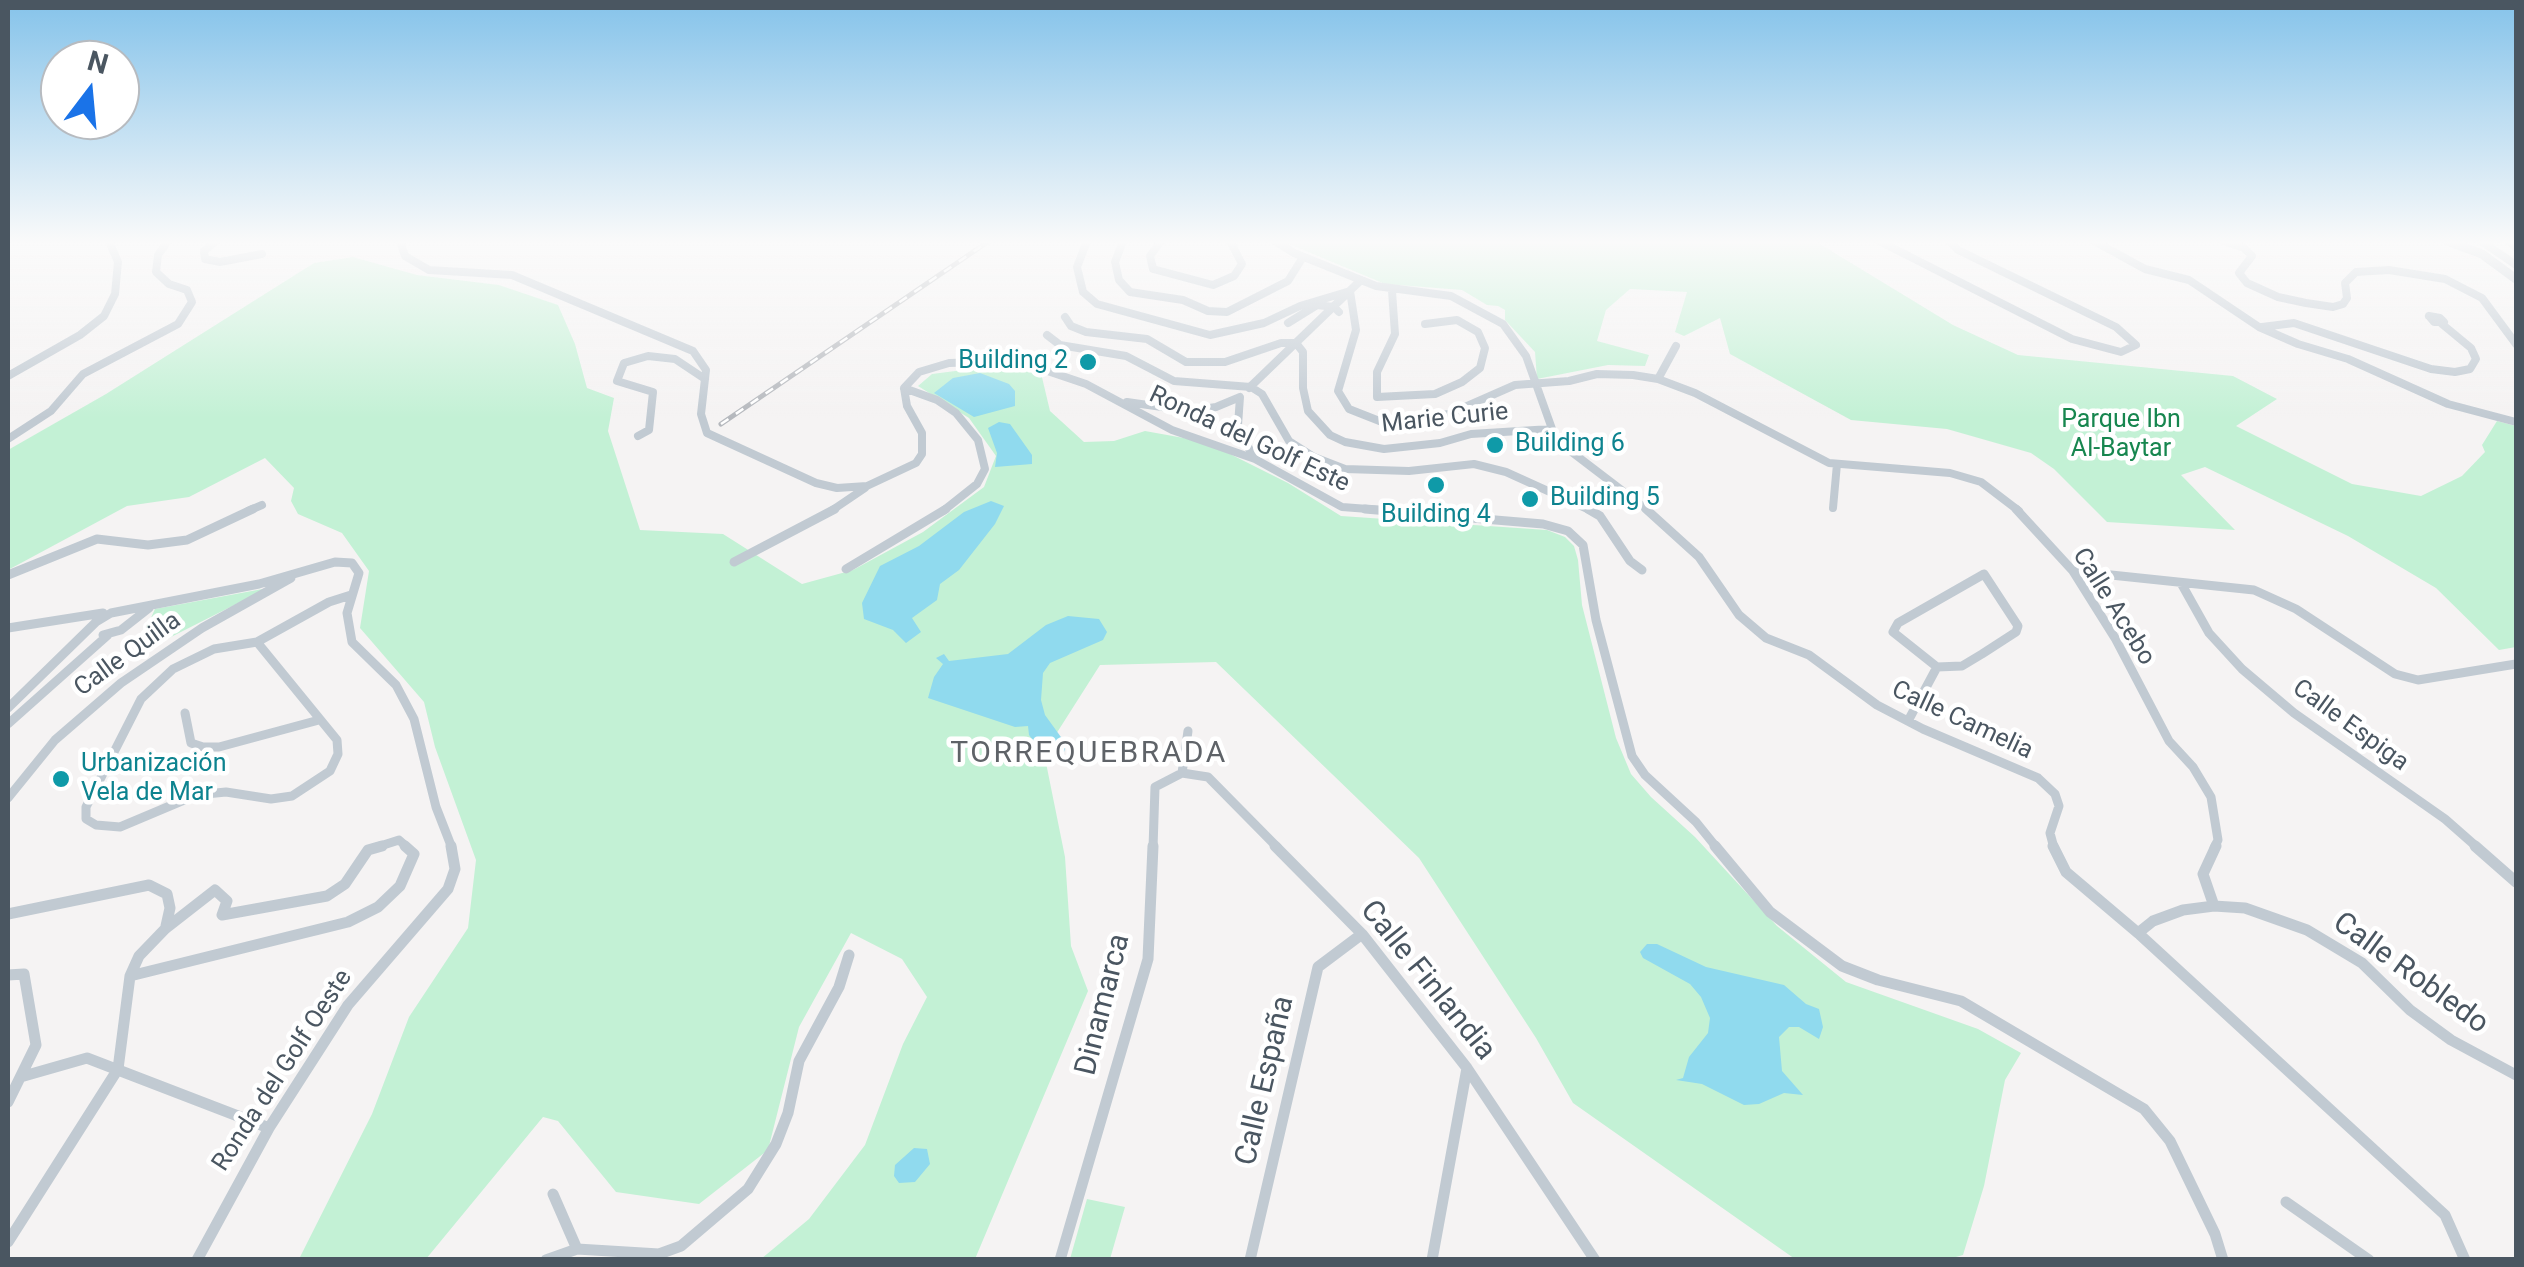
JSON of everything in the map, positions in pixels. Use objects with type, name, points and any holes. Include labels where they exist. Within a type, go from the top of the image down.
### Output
[{"type":"street","points":[[8,376],[104,316],[111,300]]},
{"type":"street","points":[[8,439],[50,411],[83,374],[178,324],[191,300]]},
{"type":"street","points":[[574,300],[694,352],[706,370],[701,414],[707,433],[816,483],[837,488],[867,486]]},
{"type":"street","points":[[1093,300],[1210,335],[1264,323],[1320,300]]},
{"type":"street","points":[[1184,300],[1208,310],[1227,312],[1251,300]]},
{"type":"street","points":[[1124,402],[1190,411],[1216,407],[1240,397],[1343,300]]},
{"type":"street","name":"Calle Acebo","points":[[1351,300],[1356,330],[1338,390],[1349,408],[1364,417],[1396,422],[1449,414],[1515,385],[1597,374],[1658,379],[1695,393],[1789,444],[1837,464],[1950,473],[1981,482],[2009,501],[2073,571],[2115,638],[2162,729],[2211,798],[2218,840],[2203,874],[2214,906]]},
{"type":"street","points":[[1393,300],[1395,334],[1377,372],[1376,397],[1435,394],[1462,382],[1480,368],[1485,348],[1478,332],[1458,320],[1425,324]]},
{"type":"street","name":"Calle Camelia","points":[[1460,300],[1486,312],[1516,338],[1556,440],[1650,512],[1699,558],[1739,616],[1766,638],[1809,655],[1877,705],[2038,778],[2055,794],[2059,806],[2050,832],[2066,872],[2138,933],[2445,1215],[2465,1260]]},
{"type":"street","points":[[1995,300],[2072,339],[2120,352],[2136,345],[2116,327],[2061,300]]},
{"type":"street","points":[[2220,300],[2259,327],[2298,344],[2348,359],[2448,404],[2516,422]]},
{"type":"street","points":[[2291,300],[2333,307],[2346,300]]},
{"type":"street","points":[[2484,300],[2516,344]]},
{"type":"street","points":[[1288,323],[1316,305],[1336,309]]},
{"type":"street","points":[[1064,317],[1071,326],[1086,332],[1147,338],[1186,362],[1225,362],[1281,343],[1296,343]]},
{"type":"street","points":[[2259,327],[2294,323],[2431,369],[2470,369],[2476,359],[2471,348],[2442,324]]},
{"type":"street","points":[[1047,335],[1060,345],[1126,356],[1174,380],[1251,387],[1262,394],[1289,441],[1314,457],[1345,469],[1409,472],[1474,464],[1506,472],[1570,498],[1600,516],[1630,560],[1642,570]]},
{"type":"street","name":"Marie Curie","points":[[1296,343],[1304,352],[1303,388],[1308,411],[1330,435],[1344,442],[1384,449],[1440,443],[1472,434],[1551,429]]},
{"type":"street","points":[[1658,379],[1676,346]]},
{"type":"street","points":[[638,436],[649,430],[654,392],[617,381],[624,363],[648,356],[675,359],[686,362],[705,379]]},
{"type":"street","name":"Ronda del Golf Este","points":[[904,388],[910,379],[930,367],[1018,362],[1042,366],[1124,402],[1172,430],[1255,459],[1342,507],[1543,524],[1568,531],[1578,538],[1586,554],[1596,620],[1632,756],[1653,784],[1696,822],[1770,912],[1819,951],[1842,966],[1878,980],[1961,1001],[2144,1109],[2170,1141],[2215,1234],[2223,1260]]},
{"type":"street","points":[[734,562],[843,505],[867,486],[908,470],[922,454],[922,434],[906,406],[904,388],[936,400],[956,413],[978,440],[986,460],[978,484],[915,531],[846,570]]},
{"type":"street","points":[[1240,397],[1238,425],[1243,442],[1255,459]]},
{"type":"street","points":[[1232,450],[1243,442]]},
{"type":"street","points":[[1833,508],[1837,464]]},
{"type":"street","points":[[8,575],[97,539],[148,545],[187,540],[262,505]]},
{"type":"street","name":"Ronda del Golf Oeste","points":[[8,628],[119,611],[297,574],[336,562],[352,562],[359,574],[346,626],[352,642],[396,685],[414,719],[455,869],[438,906],[368,978],[270,1128],[197,1260]]},
{"type":"street","points":[[2073,571],[2254,590],[2296,610],[2395,674],[2418,680],[2516,664]]},
{"type":"street","name":"Calle Quilla","points":[[8,798],[54,740],[121,683],[202,628],[297,574]]},
{"type":"street","points":[[1984,574],[2018,628],[1962,666],[1937,667],[1894,632],[1894,626],[1984,574]]},
{"type":"street","name":"Calle Espiga","points":[[2181,583],[2209,632],[2242,669],[2294,713],[2445,819],[2516,882]]},
{"type":"street","points":[[257,642],[337,740],[338,754],[330,770],[292,796],[271,799],[226,792],[196,796],[120,827],[96,826],[86,819],[86,807],[141,699],[173,669],[214,649],[257,642],[329,602],[351,595]]},
{"type":"street","name":"Ronda del Golf Oeste","points":[[8,724],[108,634],[158,603]]},
{"type":"street","points":[[8,708],[94,626],[119,611],[130,613],[130,623]]},
{"type":"street","points":[[80,616],[98,634],[108,634]]},
{"type":"street","points":[[1908,722],[1937,667]]},
{"type":"street","points":[[185,713],[191,742],[203,747],[219,747],[319,720]]},
{"type":"street","points":[[1182,773],[1188,731]]},
{"type":"street","name":"Calle Finlandia","points":[[1182,773],[1208,777],[1362,934],[1467,1068],[1595,1260]]},
{"type":"street","name":"Dinamarca","points":[[1060,1260],[1148,959],[1154,787],[1182,773]]},
{"type":"street","points":[[8,1242],[118,1069],[130,976],[139,956],[165,929],[215,890],[226,902],[222,914],[275,908],[327,896],[345,884],[368,850],[400,840],[414,854],[400,886],[378,907],[348,922],[130,976]]},
{"type":"street","points":[[8,914],[149,885],[167,894],[170,908],[165,929]]},
{"type":"street","points":[[2138,933],[2153,920],[2183,910],[2214,906]]},
{"type":"street","name":"Calle Robledo","points":[[2214,906],[2244,908],[2307,930],[2362,963],[2410,1010],[2451,1040],[2516,1075]]},
{"type":"street","name":"Calle España","points":[[1250,1260],[1318,967],[1362,934]]},
{"type":"street","points":[[546,1260],[577,1249],[659,1254],[680,1246],[748,1189],[776,1144],[788,1114],[799,1061],[839,987],[850,954]]},
{"type":"street","points":[[8,976],[24,974],[36,1045],[8,1102]]},
{"type":"street","points":[[24,1076],[87,1058],[270,1128]]},
{"type":"street","points":[[1432,1260],[1467,1068]]},
{"type":"street","points":[[554,1194],[577,1249]]},
{"type":"street","points":[[2286,1202],[2369,1260]]},
{"type":"green space","points":[[255,300],[544,300],[558,305],[575,344],[587,388],[614,398],[608,431],[640,530],[723,534],[802,584],[853,570],[923,532],[984,487],[996,456],[969,418],[918,386],[932,374],[986,367],[1028,367],[1041,373],[1050,411],[1084,442],[1114,441],[1145,431],[1206,442],[1288,483],[1341,516],[1547,530],[1565,537],[1574,546],[1578,560],[1582,605],[1616,738],[1631,774],[1651,797],[1695,837],[1777,926],[1846,982],[1978,1029],[2021,1053],[2005,1080],[1984,1186],[1963,1255],[1945,1260],[1795,1259],[1573,1103],[1536,1038],[1419,858],[1216,662],[1100,665],[1044,753],[1065,857],[1071,946],[1088,991],[975,1259],[761,1259],[809,1219],[865,1145],[903,1044],[927,997],[902,959],[851,933],[799,1027],[768,1150],[699,1204],[616,1192],[558,1121],[543,1117],[426,1259],[299,1259],[372,1114],[409,1017],[468,928],[476,860],[435,747],[424,702],[360,628],[369,571],[342,533],[298,514],[291,501],[294,488],[265,458],[189,497],[127,506],[8,570],[8,450]]},
{"type":"green space","name":"Parque Ibn Al-Baytar","points":[[1479,300],[1617,300],[1606,310],[1597,341],[1649,355],[1645,366],[1608,365],[1537,379],[1535,352],[1505,320],[1505,310]]},
{"type":"green space","name":"Parque Ibn Al-Baytar","points":[[1685,300],[1912,300],[1953,325],[2018,355],[2233,376],[2277,399],[2236,426],[2352,484],[2421,496],[2462,476],[2485,452],[2482,445],[2497,421],[2516,426],[2516,647],[2499,650],[2436,588],[2348,536],[2205,467],[2181,475],[2235,530],[2107,522],[2054,469],[2031,453],[1947,429],[1851,420],[1730,354],[1720,318],[1684,336],[1675,332]]},
{"type":"green space","points":[[268,588],[167,639],[146,629],[155,609]]},
{"type":"green space","points":[[1087,1199],[1125,1207],[1110,1259],[1070,1259]]},
{"type":"water","points":[[980,373],[1009,384],[1015,391],[1015,406],[974,417],[934,393],[953,378]]},
{"type":"water","points":[[999,422],[1010,424],[1032,455],[1032,464],[995,467],[997,453],[988,428]]},
{"type":"water","points":[[991,501],[1004,506],[995,524],[959,570],[940,584],[937,600],[912,618],[921,632],[906,643],[893,630],[864,619],[862,603],[880,566],[919,546],[964,512]]},
{"type":"water","points":[[1068,616],[1099,619],[1107,632],[1103,640],[1050,663],[1043,673],[1041,700],[1045,715],[1066,744],[1064,752],[1040,749],[1029,735],[1028,726],[1015,727],[928,698],[943,664],[936,658],[944,654],[949,661],[1008,654],[1046,625]]},
{"type":"water","points":[[1647,944],[1657,944],[1706,967],[1784,985],[1806,1004],[1819,1009],[1823,1027],[1819,1039],[1799,1027],[1789,1027],[1779,1037],[1782,1071],[1803,1095],[1784,1093],[1759,1104],[1744,1105],[1702,1084],[1676,1080],[1683,1078],[1689,1057],[1708,1033],[1710,1018],[1690,984],[1643,958],[1640,952]]},
{"type":"water","points":[[914,1148],[927,1149],[930,1164],[915,1182],[899,1183],[894,1176],[895,1165]]},
{"type":"railway","points":[[721,424],[902,300]]},
{"type":"place","name":"Building 2","points":[[1088,362]]},
{"type":"place","name":"Building 6","points":[[1495,445]]},
{"type":"place","name":"Building 4","points":[[1436,485]]},
{"type":"place","name":"Building 5","points":[[1530,499]]},
{"type":"place","name":"Urbanización Vela de Mar","points":[[61,779]]},
{"type":"district","name":"TORREQUEBRADA","points":[[1089,754]]}]
